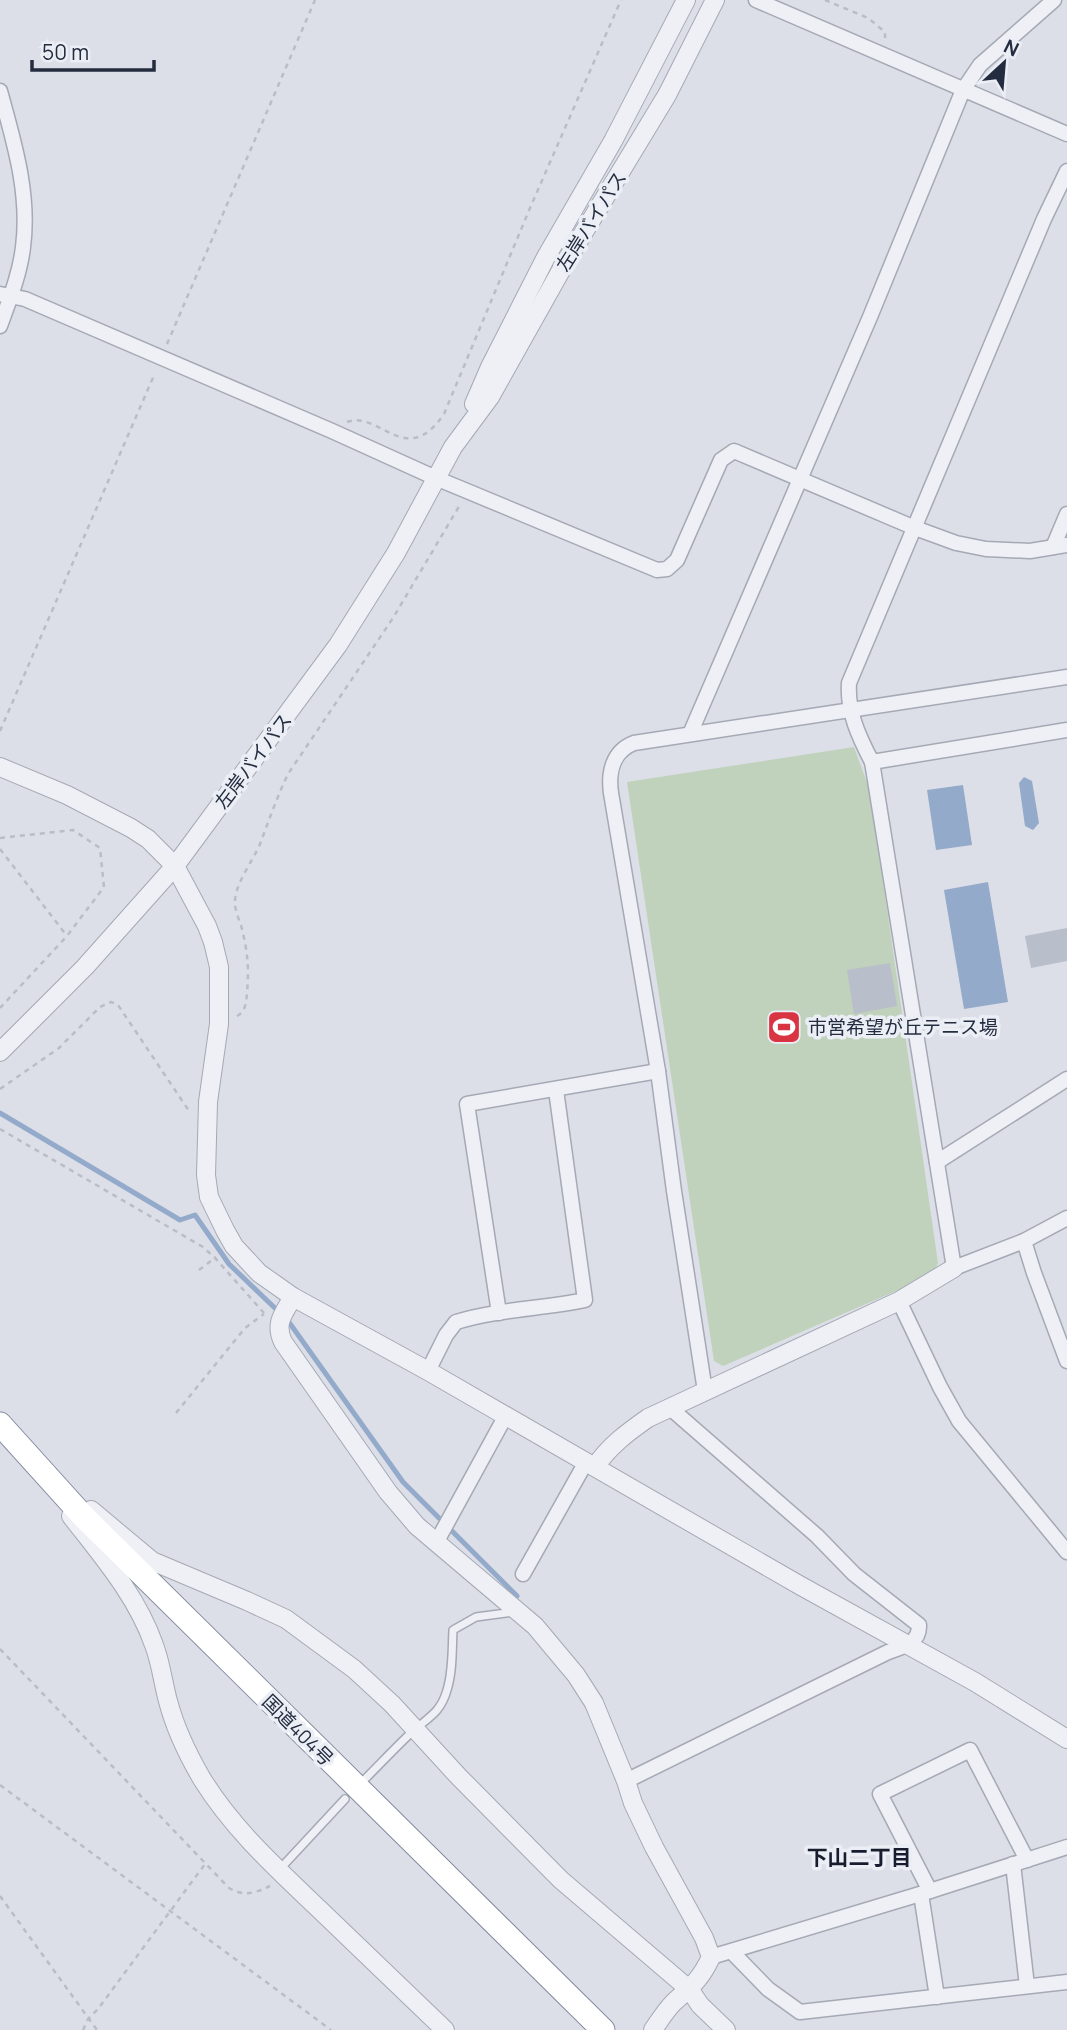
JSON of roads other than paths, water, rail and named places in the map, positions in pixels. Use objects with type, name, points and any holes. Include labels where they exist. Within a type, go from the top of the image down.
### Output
[{"type":"highway","name":"国道404号","points":[[0,1424],[83,1516],[603,2030]]},
{"type":"street","name":"左岸バイパス","points":[[0,1052],[85,967],[175,866],[338,645],[396,553],[438,479],[518,312],[613,141],[686,0]]},
{"type":"street","name":"左岸バイパス","points":[[460,437],[490,397],[564,265],[667,95],[715,0]]},
{"type":"street","points":[[756,0],[1067,134]]},
{"type":"street","points":[[690,734],[870,317],[963,90],[980,65],[1054,0]]},
{"type":"street","points":[[0,91],[19,164],[25,208],[23,248],[5,295],[0,326]]},
{"type":"street","points":[[954,1268],[872,762],[859,738],[850,710],[849,683],[1044,219],[1067,171]]},
{"type":"street","points":[[5,295],[25,299],[438,479],[657,569],[667,569],[677,560],[721,460],[734,451],[915,528],[956,543],[986,549],[1030,551],[1060,546],[1067,514]]},
{"type":"street","points":[[705,1391],[658,1071],[609,782],[615,758],[625,747],[634,743],[1067,677]]},
{"type":"street","points":[[872,762],[1067,730]]},
{"type":"street","points":[[0,767],[67,795],[131,828],[154,844],[175,866],[207,926],[219,967],[219,1024],[207,1115],[206,1175],[209,1197],[234,1246],[259,1273],[293,1297],[975,1682],[1067,1739]]},
{"type":"street","points":[[499,1313],[467,1104],[658,1071]]},
{"type":"street","points":[[937,1162],[1067,1079]]},
{"type":"street","points":[[428,1371],[446,1335],[456,1322],[585,1300],[556,1090]]},
{"type":"street","points":[[523,1574],[591,1465],[648,1418],[898,1301],[954,1268],[1024,1241],[1067,1218]]},
{"type":"street","points":[[1024,1241],[1067,1360]]},
{"type":"street","points":[[293,1297],[271,1318],[283,1342],[388,1492],[417,1527],[518,1612],[554,1647],[594,1703],[633,1803],[704,1938],[711,1957],[704,1973],[690,1990],[672,2004],[653,2030]]},
{"type":"street","points":[[898,1301],[959,1421],[1067,1552]]},
{"type":"street","points":[[626,1781],[888,1652],[907,1646],[920,1630],[919,1625],[855,1574],[817,1536],[669,1407]]},
{"type":"street","points":[[436,1543],[505,1417]]},
{"type":"street","points":[[0,1424],[94,1513],[152,1561],[286,1619],[354,1669],[561,1880],[690,1990],[700,2005],[726,2030]]},
{"type":"street","points":[[0,1424],[128,1591],[142,1615],[155,1645],[176,1726],[200,1776],[216,1801],[244,1836],[445,2030]]},
{"type":"street","points":[[937,1997],[926,1892],[880,1794],[970,1750],[1020,1862],[1027,1986]]},
{"type":"street","points":[[711,1957],[1067,1847]]},
{"type":"street","points":[[732,1952],[768,1989],[800,2012],[1067,1982]]},
{"type":"lane","points":[[366,1778],[415,1729],[431,1718],[441,1705],[447,1690],[453,1630],[476,1617],[518,1612]]},
{"type":"lane","points":[[279,1870],[345,1799]]},
{"type":"water","points":[[1024,777],[1032,781],[1039,823],[1033,830],[1025,826],[1019,783]]},
{"type":"water","points":[[963,785],[972,845],[936,850],[927,790]]},
{"type":"water","points":[[988,882],[1008,1002],[964,1009],[944,890]]},
{"type":"waterway","points":[[0,1113],[180,1220],[195,1215],[229,1264],[279,1312]]},
{"type":"waterway","points":[[286,1318],[403,1482],[517,1596]]},
{"type":"place","name":"市営希望が丘テニス場","points":[[784,1027]]},
{"type":"district","name":"下山二丁目","points":[[859,1857]]}]
